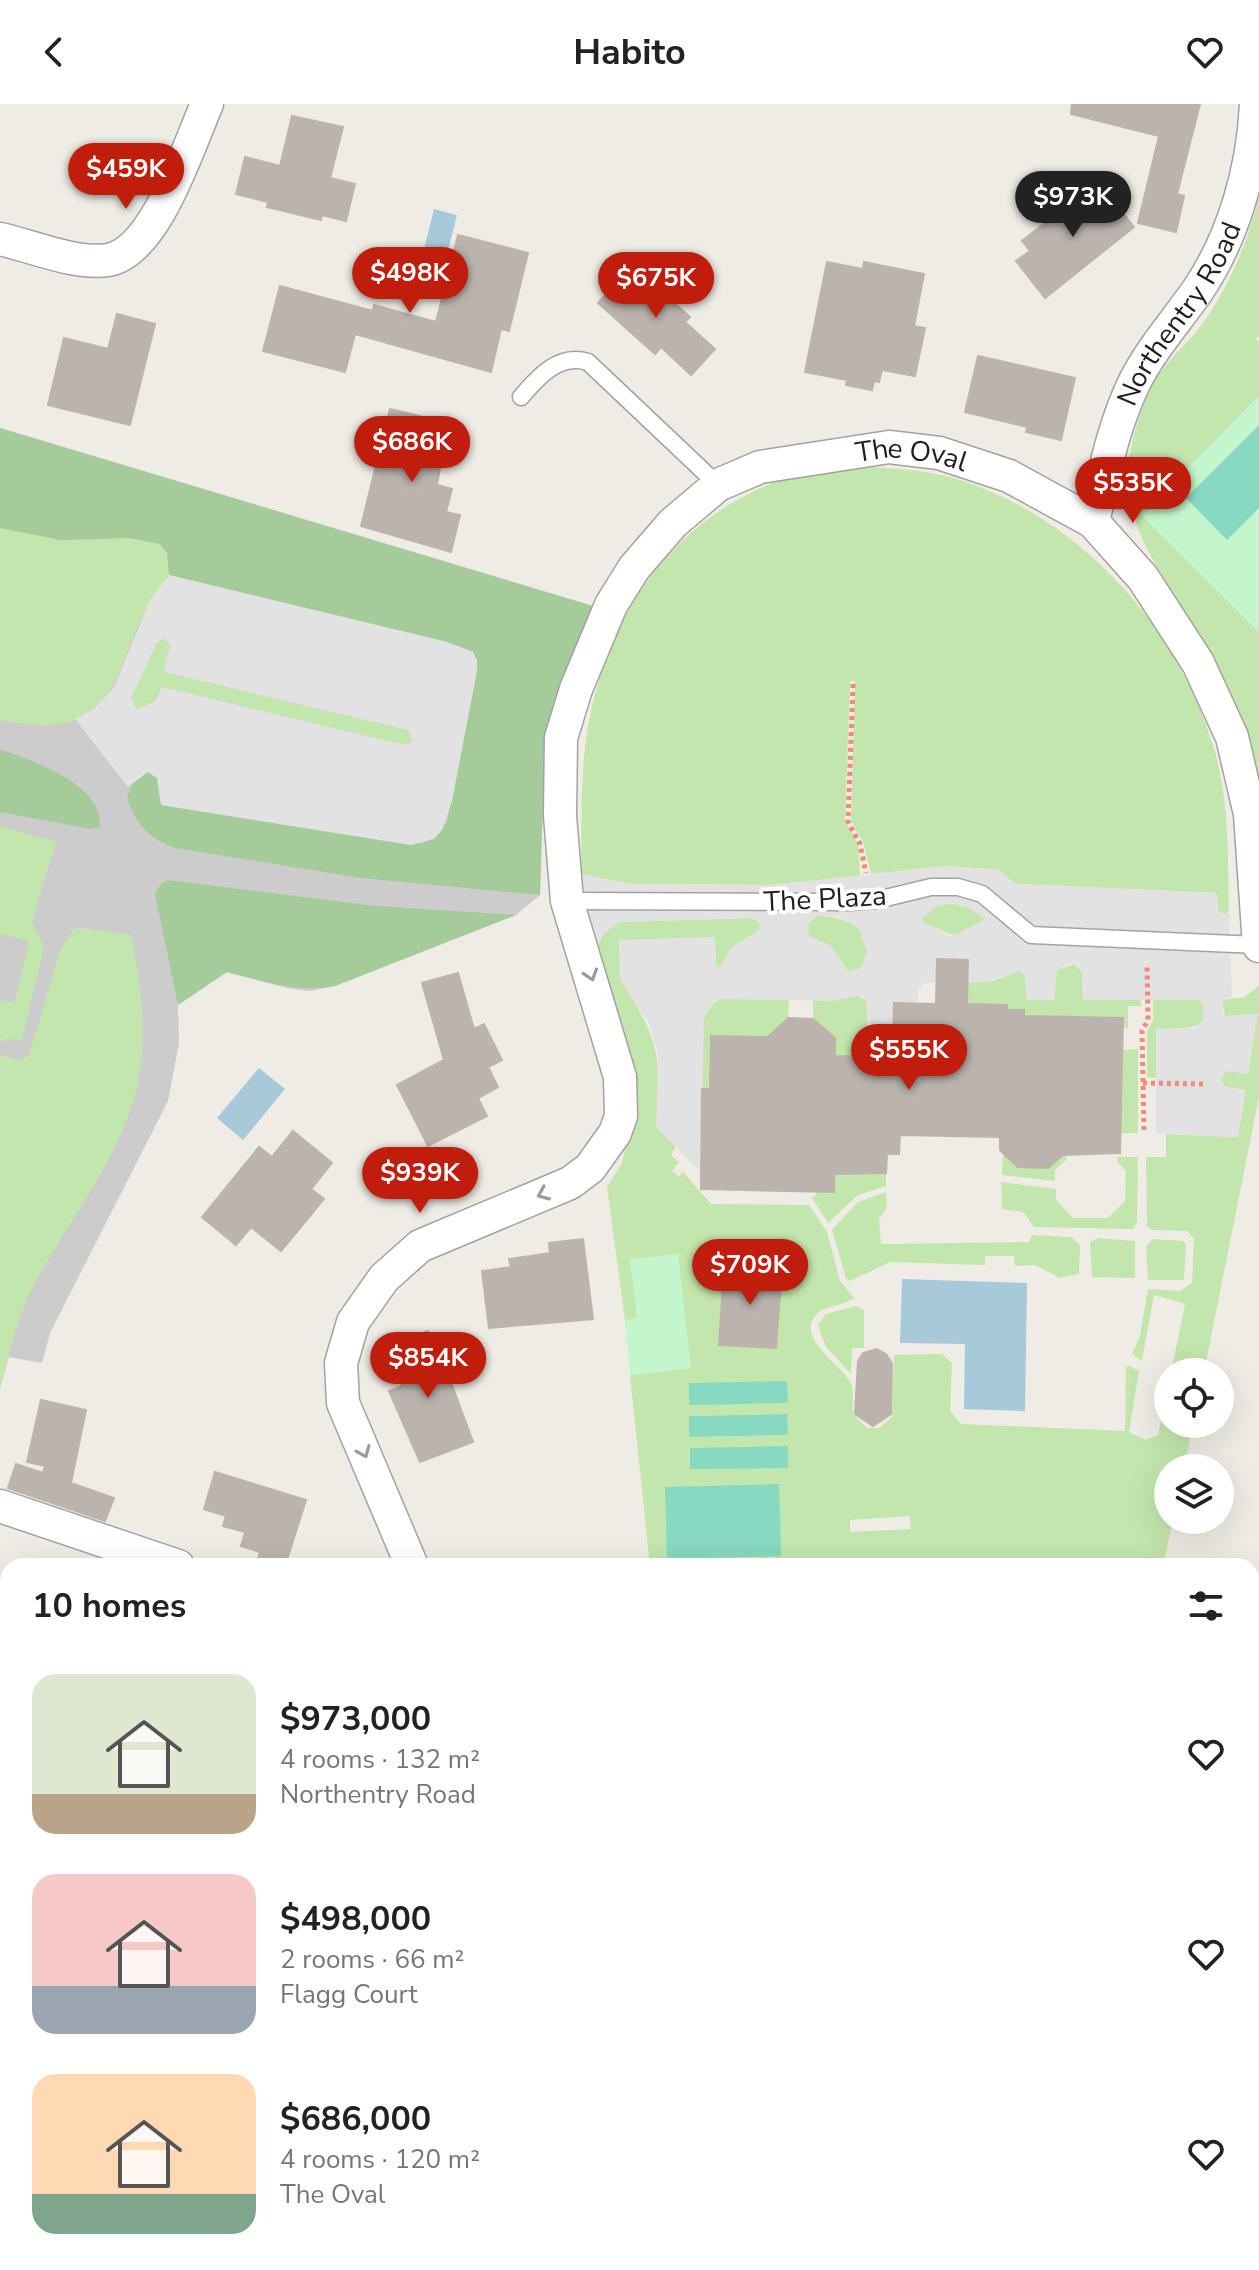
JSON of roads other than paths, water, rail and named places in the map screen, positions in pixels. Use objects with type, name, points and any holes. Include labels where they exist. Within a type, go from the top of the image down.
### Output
[{"type":"street","points":[[0,239],[76,257],[107,260],[127,254],[143,238],[158,213],[207,104]]},
{"type":"street","name":"Northentry Road","points":[[1093,522],[1115,426],[1136,379],[1198,289],[1233,224],[1254,137],[1256,104]]},
{"type":"street","name":"The Oval","points":[[409,1558],[343,1403],[341,1363],[353,1322],[384,1278],[420,1246],[570,1183],[590,1168],[615,1133],[621,1116],[620,1077],[567,901],[560,816],[561,738],[576,689],[611,605],[634,568],[673,523],[718,485],[760,467],[786,460],[889,447],[939,453],[1009,476],[1093,522],[1143,578],[1191,651],[1232,737],[1250,814],[1258,895],[1258,945]]},
{"type":"street","points":[[0,1506],[154,1558]]},
{"type":"lane","points":[[521,397],[539,377],[562,362],[577,359],[588,362],[718,485]]},
{"type":"lane","name":"The Plaza","points":[[567,901],[850,902],[877,900],[931,887],[958,887],[982,894],[1031,935],[1258,945]]},
{"type":"water","points":[[434,209],[457,215],[446,258],[423,253]]},
{"type":"water","points":[[259,1068],[285,1089],[243,1140],[217,1118]]},
{"type":"water","points":[[902,1279],[1027,1283],[1025,1411],[964,1409],[965,1344],[900,1343]]}]
